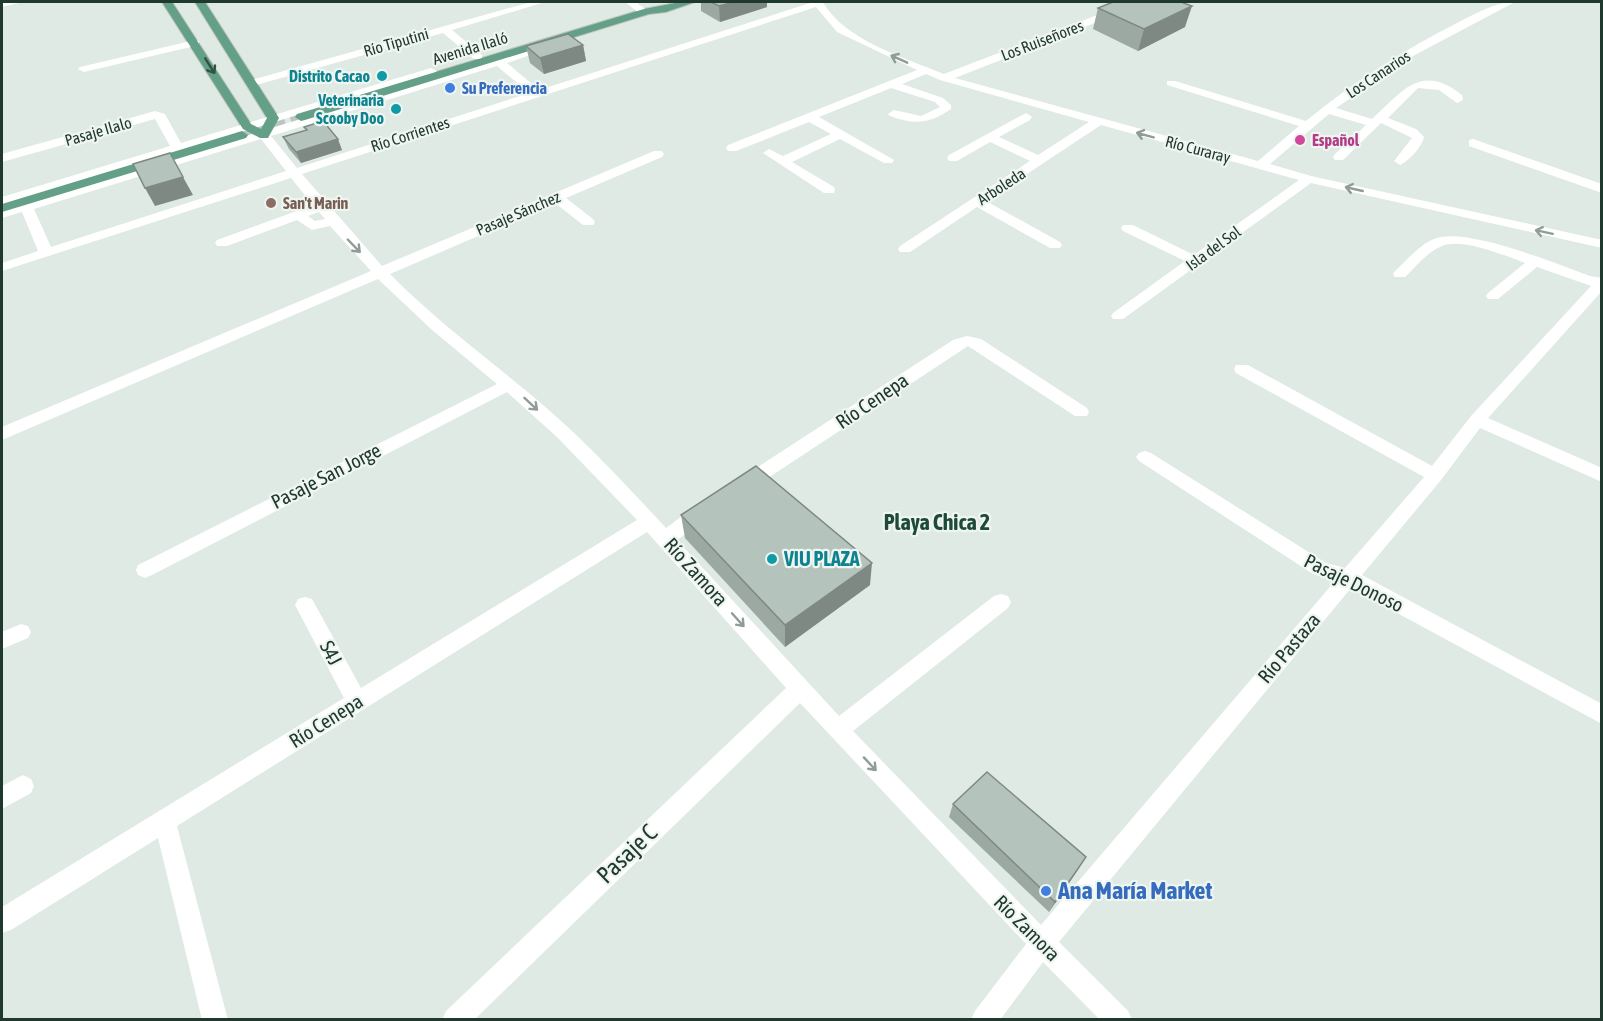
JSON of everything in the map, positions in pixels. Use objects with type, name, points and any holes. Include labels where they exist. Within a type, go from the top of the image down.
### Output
[{"type":"main road","points":[[167,2],[195,43],[244,131]]},
{"type":"main road","points":[[2,208],[244,131],[269,127],[252,83],[200,2]]},
{"type":"main road","name":"Avenida Ilaló","points":[[646,12],[652,5],[665,2]]},
{"type":"main road","name":"Avenida Ilaló","points":[[301,117],[646,12],[690,2]]},
{"type":"street","points":[[2,4],[18,2]]},
{"type":"street","name":"Río Tiputini","points":[[252,83],[540,2]]},
{"type":"street","points":[[630,2],[646,12]]},
{"type":"street","name":"Río Curaray","points":[[818,2],[826,15],[842,30],[875,48],[944,78],[1308,179],[1602,244]]},
{"type":"street","name":"Río Corrientes","points":[[2,267],[818,2]]},
{"type":"street","name":"Los Ruiseñores","points":[[944,78],[1139,2]]},
{"type":"street","name":"Los Canarios","points":[[1260,166],[1326,108],[1385,67],[1444,33],[1510,2]]},
{"type":"street","points":[[445,29],[478,57]]},
{"type":"street","points":[[2,214],[478,57],[538,39],[570,36]]},
{"type":"street","points":[[2,201],[177,148],[269,127],[501,63],[548,48],[570,36]]},
{"type":"street","points":[[84,69],[195,43]]},
{"type":"street","points":[[501,63],[537,94]]},
{"type":"street","points":[[732,148],[925,71]]},
{"type":"street","points":[[1171,83],[1307,125]]},
{"type":"street","points":[[1339,158],[1414,86],[1421,84],[1441,87],[1452,92],[1458,97],[1457,100]]},
{"type":"street","points":[[892,85],[939,100],[947,107],[920,122],[894,114]]},
{"type":"street","points":[[1326,108],[1412,132],[1418,137],[1417,142],[1400,161]]},
{"type":"street","name":"Pasaje Ilalo","points":[[2,158],[156,115],[161,117],[177,148]]},
{"type":"street","points":[[953,158],[1026,117]]},
{"type":"street","points":[[811,118],[888,159]]},
{"type":"street","name":"Arboleda","points":[[905,249],[1097,122]]},
{"type":"street","name":"Río Zamora","points":[[269,127],[293,171],[379,273],[580,449],[665,537],[838,730],[1119,1020]]},
{"type":"street","points":[[783,161],[841,134]]},
{"type":"street","points":[[990,137],[1040,161]]},
{"type":"street","points":[[1473,142],[1602,189]]},
{"type":"street","points":[[770,153],[829,190]]},
{"type":"street","name":"Pasaje Sánchez","points":[[2,434],[658,154]]},
{"type":"street","name":"Isla del Sol","points":[[1118,316],[1308,179]]},
{"type":"street","points":[[556,197],[588,222]]},
{"type":"street","points":[[976,202],[1055,245]]},
{"type":"street","points":[[26,206],[46,252]]},
{"type":"street","points":[[222,243],[299,215],[312,226],[327,214]]},
{"type":"street","points":[[1128,228],[1195,261]]},
{"type":"street","points":[[1400,274],[1442,240],[1482,245],[1601,283]]},
{"type":"street","points":[[1493,296],[1534,263]]},
{"type":"street","name":"Río Pastaza","points":[[984,1020],[1042,943],[1435,475],[1477,420],[1601,283]]},
{"type":"street","name":"Río Cenepa","points":[[734,492],[958,344],[967,341],[976,343],[1081,412]]},
{"type":"street","points":[[1242,369],[1435,475]]},
{"type":"street","name":"Pasaje San Jorge","points":[[145,570],[508,384]]},
{"type":"street","points":[[1477,420],[1602,476]]},
{"type":"street","name":"Pasaje Donoso","points":[[1145,457],[1320,569],[1348,577],[1602,715]]},
{"type":"street","points":[[665,537],[714,505]]},
{"type":"street","name":"Río Cenepa","points":[[2,921],[650,522]]},
{"type":"street","points":[[838,730],[1001,602]]},
{"type":"street","name":"S4J","points":[[305,605],[357,702]]},
{"type":"street","points":[[2,641],[21,632]]},
{"type":"street","name":"Pasaje C","points":[[455,1020],[800,689]]},
{"type":"street","points":[[2,798],[23,786]]},
{"type":"street","points":[[164,822],[173,849],[215,1020]]},
{"type":"building","points":[[711,2],[734,2],[719,6]]},
{"type":"building","points":[[1113,2],[1181,2],[1192,6],[1144,29],[1098,8]]},
{"type":"building","points":[[568,34],[583,45],[540,58],[526,46]]},
{"type":"building","points":[[323,121],[338,139],[296,152],[283,137],[307,130],[304,127]]},
{"type":"building","points":[[170,153],[183,177],[145,188],[133,164]]},
{"type":"building","name":"VIU PLAZA","points":[[756,466],[872,563],[785,625],[681,515]]},
{"type":"building","points":[[987,772],[1086,857],[1055,902],[953,804]]},
{"type":"tunnel","points":[[242,135],[301,117]]},
{"type":"place","name":"Distrito Cacao","points":[[382,76]]},
{"type":"place","name":"Su Preferencia","points":[[450,88]]},
{"type":"place","name":"Veterinaria Scooby Doo","points":[[396,109]]},
{"type":"place","name":"Español","points":[[1300,140]]},
{"type":"place","name":"San't Marin","points":[[271,203]]},
{"type":"place","name":"VIU PLAZA","points":[[772,559]]},
{"type":"place","name":"Ana María Market","points":[[1046,891]]},
{"type":"district","name":"Playa Chica 2","points":[[937,522]]}]
